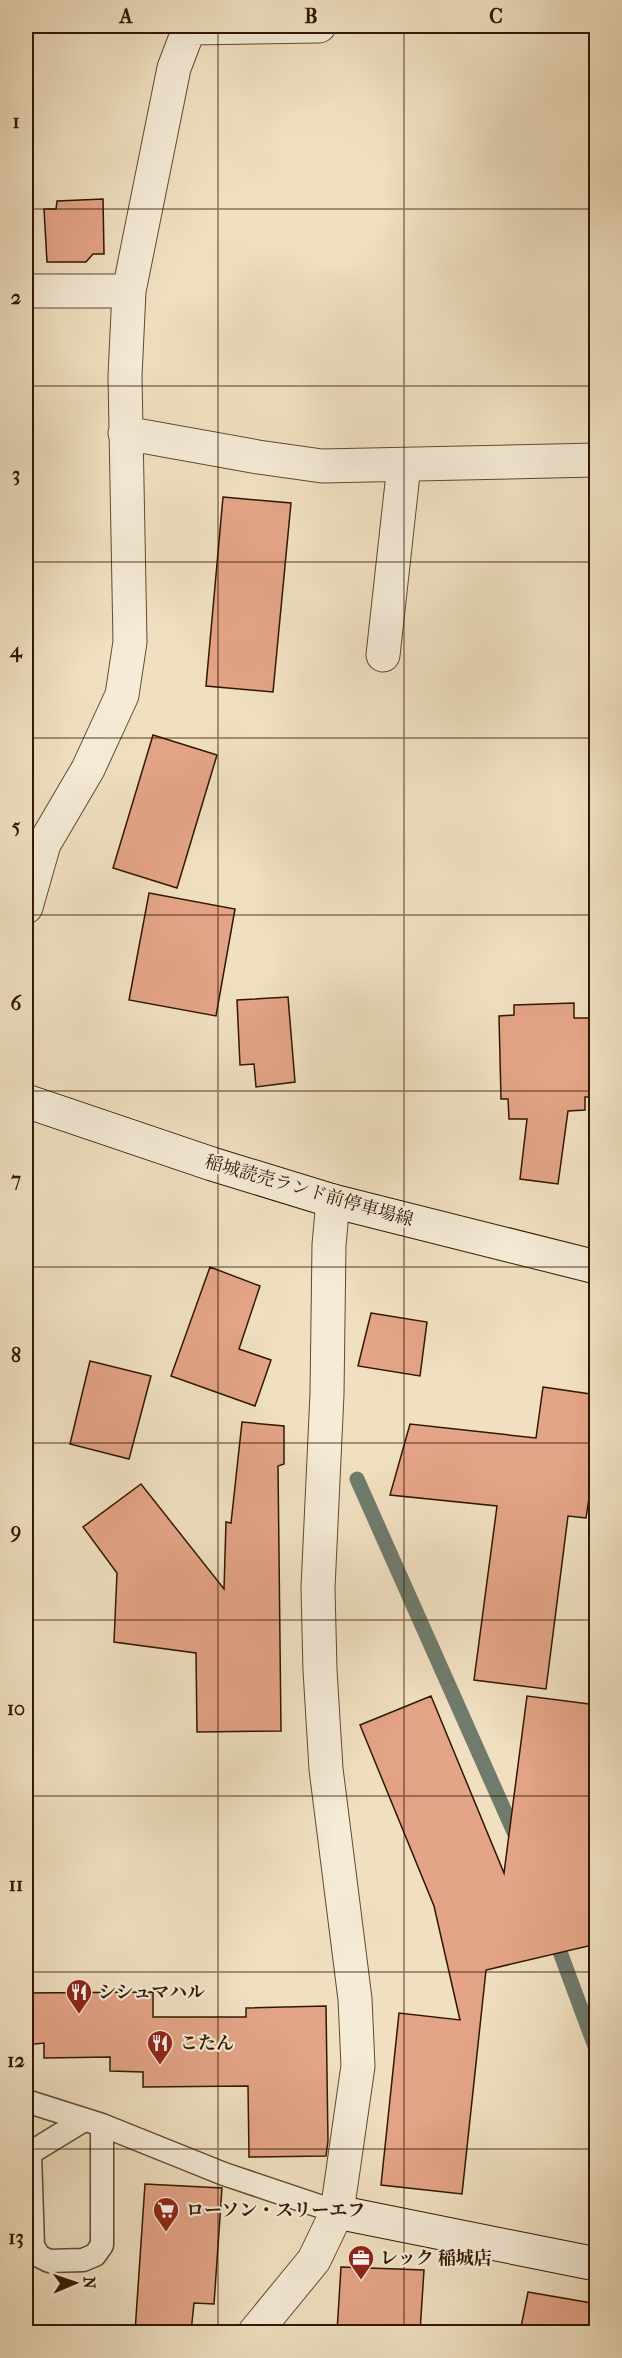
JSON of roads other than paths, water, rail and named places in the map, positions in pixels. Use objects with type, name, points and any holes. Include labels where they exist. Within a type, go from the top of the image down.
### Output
[{"type":"street","points":[[26,907],[44,844],[88,769],[122,695],[130,631],[125,433],[129,291],[174,68],[190,27],[318,26]]},
{"type":"street","points":[[26,291],[129,291]]},
{"type":"street","points":[[125,433],[322,466],[597,460]]},
{"type":"street","points":[[383,655],[404,465]]},
{"type":"street","name":"稲城読売ランド前停車場線","points":[[26,1101],[212,1164],[333,1201],[597,1267]]},
{"type":"street","points":[[255,2332],[314,2260],[337,2212],[358,2066],[355,1999],[326,1769],[320,1670],[318,1588],[327,1394],[329,1245],[333,1201]]},
{"type":"street","points":[[337,2212],[597,2264]]},
{"type":"lane","points":[[26,2101],[93,2123],[224,2174],[337,2212]]},
{"type":"lane","points":[[93,2123],[102,2245],[95,2255],[82,2260],[49,2261],[39,2256],[33,2246],[30,2153],[93,2123]]},
{"type":"waterway","points":[[357,1479],[518,1841]]},
{"type":"waterway","points":[[553,1933],[596,2049]]},
{"type":"place","name":"シシュマハル","points":[[79,2015]]},
{"type":"place","name":"こたん","points":[[160,2066]]},
{"type":"place","name":"ローソン・スリーエフ","points":[[166,2233]]},
{"type":"place","name":"レック 稲城店","points":[[361,2281]]}]
